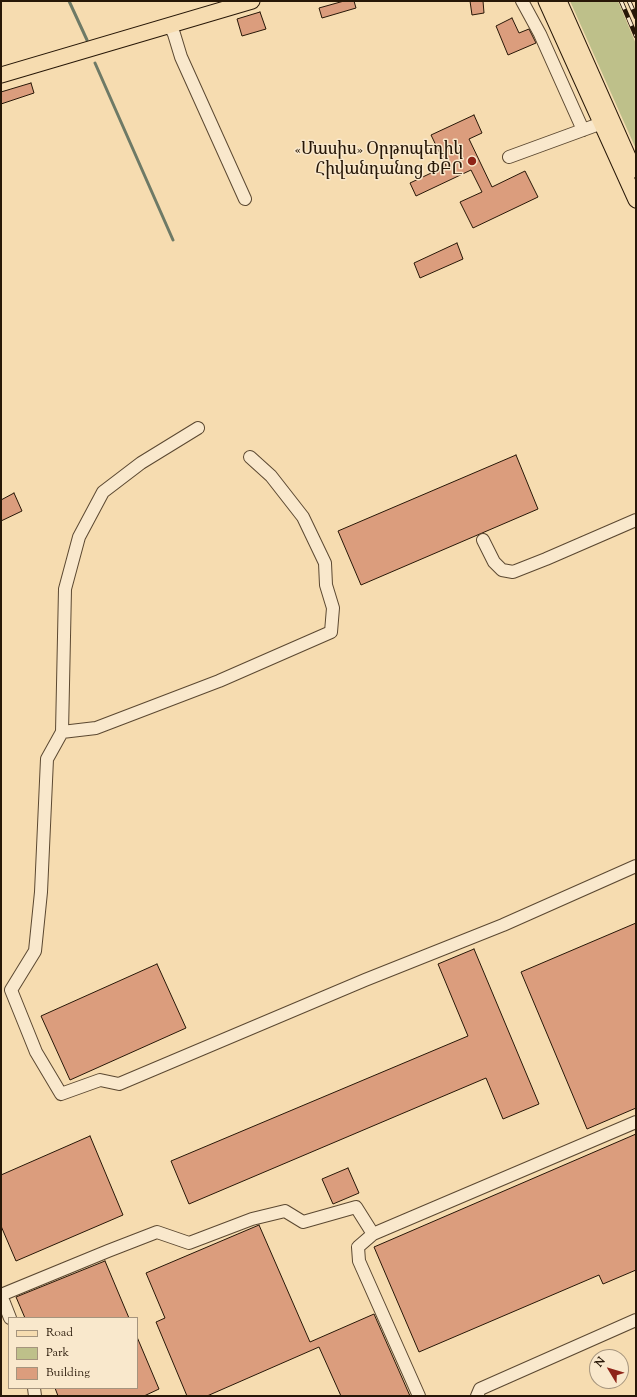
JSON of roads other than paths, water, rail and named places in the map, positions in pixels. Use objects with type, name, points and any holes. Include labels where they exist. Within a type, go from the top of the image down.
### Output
[{"type":"main road","points":[[1,74],[252,1]]},
{"type":"main road","points":[[546,1],[636,200]]},
{"type":"main road","points":[[559,1],[636,175]]},
{"type":"lane","points":[[522,1],[540,34],[583,130]]},
{"type":"lane","points":[[170,26],[181,57],[245,199]]},
{"type":"lane","points":[[510,157],[602,123]]},
{"type":"lane","points":[[198,428],[141,463],[103,492],[79,537],[65,589],[62,732],[47,759],[41,892],[35,951],[10,990],[36,1052],[61,1094],[100,1080],[119,1084],[365,980],[503,925],[636,866]]},
{"type":"lane","points":[[62,732],[96,728],[219,682],[331,632],[333,608],[326,584],[325,563],[303,517],[271,476],[250,457]]},
{"type":"lane","points":[[482,540],[494,562],[502,570],[513,572],[636,520]]},
{"type":"lane","points":[[419,1396],[359,1261],[358,1247],[373,1234],[636,1122]]},
{"type":"lane","points":[[10,1317],[1,1295],[157,1232],[189,1242],[252,1219],[284,1211],[303,1222],[356,1207],[373,1234]]},
{"type":"lane","points":[[477,1396],[480,1390],[636,1320]]},
{"type":"waterway","points":[[69,1],[87,40]]},
{"type":"waterway","points":[[95,63],[173,240]]},
{"type":"railway","points":[[621,1],[636,36]]},
{"type":"railway","points":[[629,1],[636,17]]},
{"type":"place","name":"«Մասիս» Օրթոպեդիկ Հիվանդանոց ՓԲԸ","points":[[472,161]]}]
